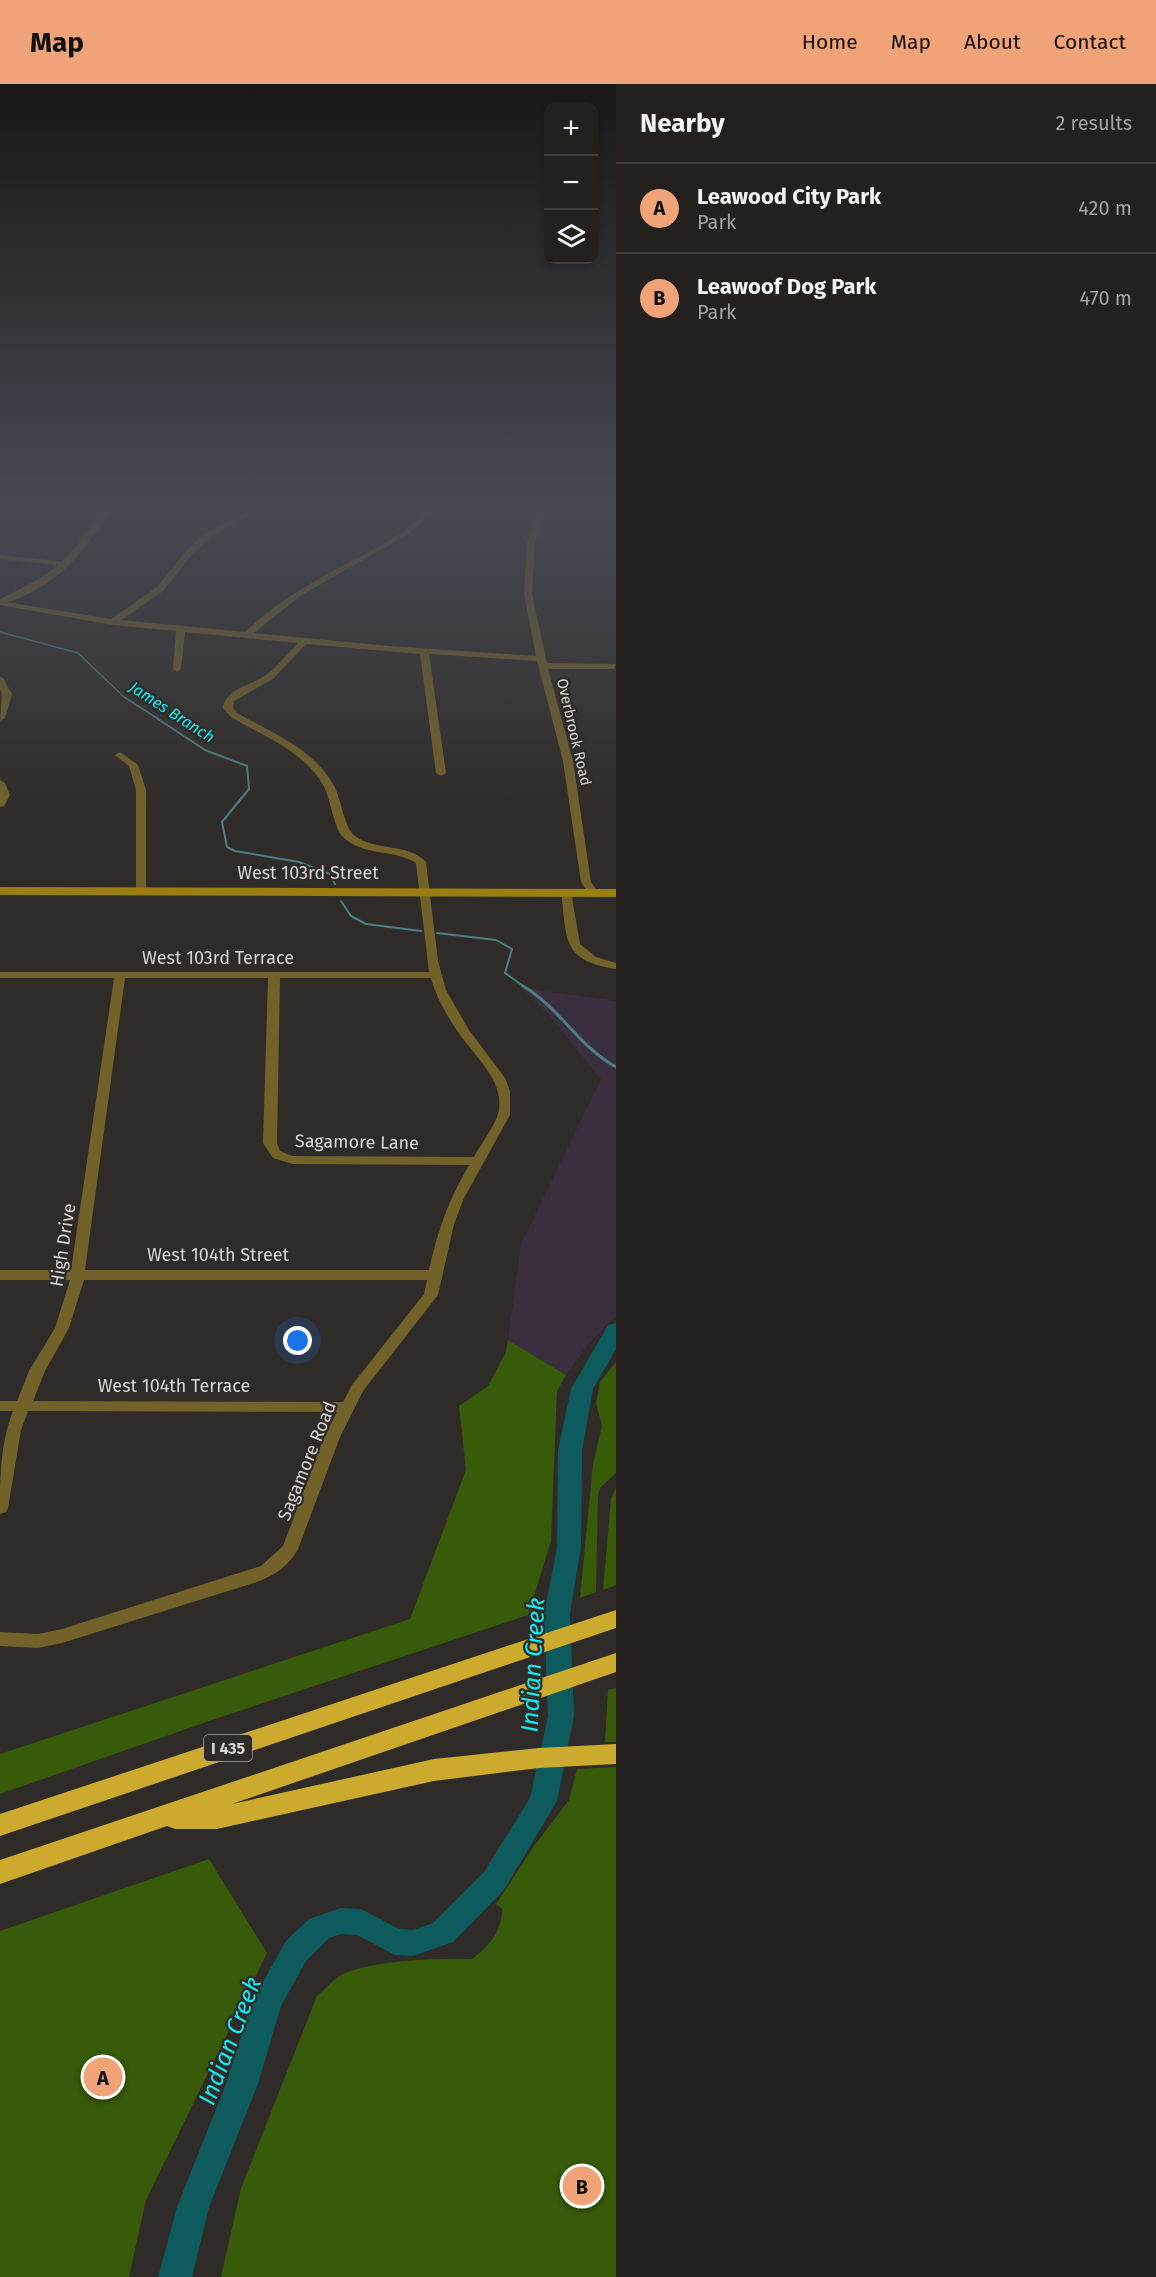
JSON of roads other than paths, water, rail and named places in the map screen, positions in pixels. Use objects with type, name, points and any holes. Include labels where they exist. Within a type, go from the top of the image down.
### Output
[{"type":"highway","name":"I 435","points":[[0,1825],[616,1619]]},
{"type":"highway","name":"I 435","points":[[0,1872],[616,1662]]},
{"type":"highway","points":[[161,1818],[217,1818],[434,1770],[539,1758],[616,1754]]},
{"type":"main road","name":"West 103rd Street","points":[[0,891],[616,893]]},
{"type":"street","points":[[41,609],[113,622],[304,641],[542,663],[614,666]]},
{"type":"street","points":[[113,622],[131,609]]},
{"type":"street","points":[[247,635],[275,609]]},
{"type":"street","name":"Overbrook Road","points":[[530,609],[568,762],[586,882],[593,892]]},
{"type":"street","points":[[177,669],[181,628]]},
{"type":"street","name":"Sagamore Road","points":[[0,1639],[38,1641],[62,1636],[267,1571],[281,1560],[290,1549],[332,1437],[357,1389],[427,1303],[437,1275],[447,1224],[457,1198],[504,1115],[504,1091],[499,1078],[447,1005],[436,975],[421,862],[404,852],[362,844],[349,837],[345,833],[329,785],[316,768],[286,745],[234,715],[228,708],[229,700],[233,696],[270,677],[304,641]]},
{"type":"street","points":[[424,651],[441,774]]},
{"type":"street","points":[[0,680],[7,694],[0,718]]},
{"type":"street","points":[[120,755],[133,765],[141,790],[141,891]]},
{"type":"street","points":[[0,783],[5,795],[0,804]]},
{"type":"street","points":[[566,892],[574,944],[577,950],[592,960],[616,966]]},
{"type":"street","name":"West 103rd Terrace","points":[[0,975],[436,975]]},
{"type":"street","name":"High Drive","points":[[0,1508],[14,1430],[22,1406],[37,1371],[63,1328],[71,1304],[120,976]]},
{"type":"street","name":"Sagamore Lane","points":[[274,976],[270,1143],[272,1153],[292,1160],[477,1161]]},
{"type":"street","name":"West 104th Street","points":[[0,1275],[437,1275]]},
{"type":"street","name":"West 104th Terrace","points":[[0,1406],[347,1407]]},
{"type":"waterway","name":"James Branch","points":[[0,632],[78,653],[124,697],[160,720]]},
{"type":"waterway","name":"James Branch","points":[[158,719],[205,750],[247,766],[249,789],[222,822],[227,847],[235,851],[299,862],[330,874],[335,884]]},
{"type":"waterway","name":"James Branch","points":[[341,901],[351,916],[366,924],[421,931]]},
{"type":"waterway","name":"James Branch","points":[[437,933],[496,940],[512,949],[505,973],[526,988]]},
{"type":"waterway","name":"James Branch","points":[[523,986],[548,1005],[591,1049],[616,1067]]},
{"type":"waterway","name":"Indian Creek","points":[[175,2277],[193,2207],[242,2084],[267,2001],[296,1951],[319,1928],[341,1921],[361,1922],[395,1942],[413,1943],[443,1933],[494,1881],[543,1801],[561,1716],[557,1613],[569,1548],[570,1450],[582,1389],[616,1330]]},
{"type":"place","name":"Leawood City Park","points":[[103,2077]]},
{"type":"place","name":"Leawoof Dog Park","points":[[582,2186]]}]
